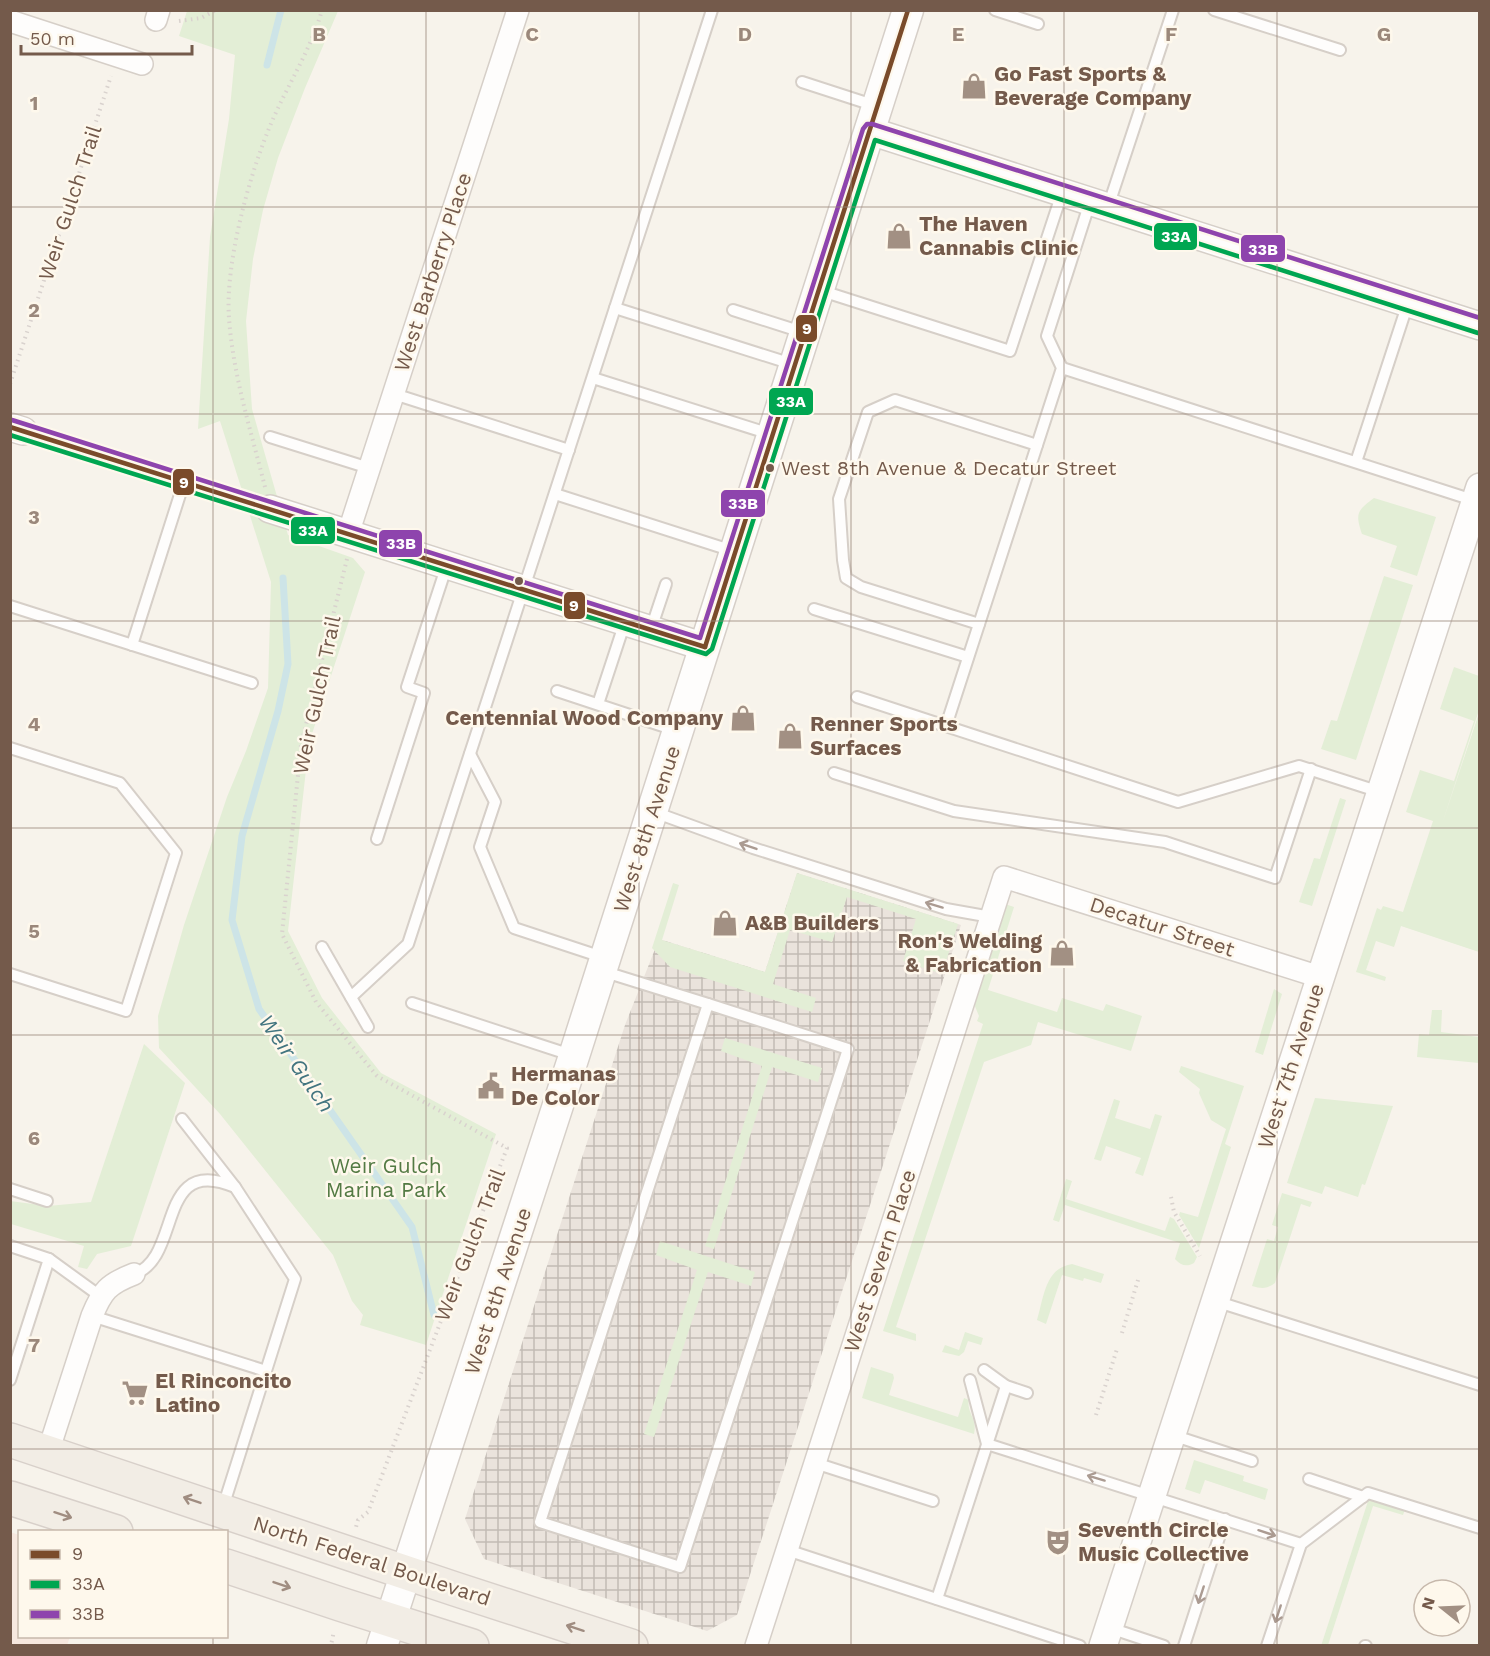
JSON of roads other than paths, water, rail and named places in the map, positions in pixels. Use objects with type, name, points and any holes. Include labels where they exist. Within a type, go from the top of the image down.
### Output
[{"type":"main road","name":"West 8th Avenue","points":[[387,1633],[653,812],[908,10]]},
{"type":"main road","name":"North Federal Boulevard","points":[[10,1440],[631,1646]]},
{"type":"main road","points":[[10,1498],[110,1530]]},
{"type":"main road","points":[[228,1567],[387,1633],[472,1646]]},
{"type":"street","name":"West Barberry Place","points":[[348,534],[518,10]]},
{"type":"street","points":[[10,21],[142,64]]},
{"type":"street","points":[[874,119],[1062,193],[1479,326]]},
{"type":"street","name":"West 7th Avenue","points":[[1106,1637],[1478,496]]},
{"type":"street","points":[[270,509],[705,647]]},
{"type":"street","name":"Decatur Street","points":[[1004,877],[1320,977]]},
{"type":"street","name":"West Severn Place","points":[[756,1646],[1004,877]]},
{"type":"street","points":[[48,1452],[96,1306],[114,1283],[134,1274]]},
{"type":"lane","points":[[351,997],[408,944],[712,10]]},
{"type":"lane","points":[[995,10],[1038,24]]},
{"type":"lane","points":[[946,726],[1062,368],[1047,336],[1173,10]]},
{"type":"lane","points":[[1215,10],[1340,50]]},
{"type":"lane","points":[[802,82],[874,119]]},
{"type":"lane","points":[[819,290],[1010,351],[1062,193]]},
{"type":"lane","points":[[1356,462],[1408,303]]},
{"type":"lane","points":[[615,308],[795,365]]},
{"type":"lane","points":[[733,310],[806,333]]},
{"type":"lane","points":[[1062,368],[1356,462],[1478,496]]},
{"type":"lane","points":[[593,378],[773,435]]},
{"type":"lane","points":[[394,394],[569,450]]},
{"type":"lane","points":[[979,624],[861,587],[846,578],[839,499],[868,412],[894,400],[1037,445]]},
{"type":"lane","points":[[270,437],[369,468]]},
{"type":"lane","points":[[132,645],[184,482]]},
{"type":"lane","points":[[555,494],[736,552]]},
{"type":"lane","points":[[377,839],[424,693],[407,687],[447,565]]},
{"type":"lane","points":[[651,630],[666,584]]},
{"type":"lane","points":[[10,606],[252,683]]},
{"type":"lane","points":[[814,609],[968,657]]},
{"type":"lane","points":[[598,704],[625,621]]},
{"type":"lane","points":[[557,691],[679,731]]},
{"type":"lane","points":[[857,698],[1178,802],[1299,766],[1380,792]]},
{"type":"lane","points":[[10,748],[120,783],[176,853],[126,1011],[10,974]]},
{"type":"lane","points":[[470,754],[495,802],[480,847],[514,928],[708,1004],[848,1049],[680,1567],[540,1522],[708,1004]]},
{"type":"lane","points":[[834,773],[954,811],[1165,842],[1275,878],[1311,770]]},
{"type":"lane","points":[[653,812],[753,848],[946,909],[991,917]]},
{"type":"lane","points":[[322,947],[368,1027]]},
{"type":"lane","points":[[412,1003],[574,1056]]},
{"type":"lane","points":[[182,1119],[235,1187],[295,1279],[222,1510]]},
{"type":"lane","points":[[134,1274],[150,1265],[180,1196],[191,1185],[203,1181],[215,1181],[235,1187]]},
{"type":"lane","points":[[10,1189],[47,1201]]},
{"type":"lane","points":[[10,1246],[49,1259],[96,1306],[266,1371]]},
{"type":"lane","points":[[10,1380],[49,1259]]},
{"type":"lane","points":[[1215,1301],[1479,1385]]},
{"type":"lane","points":[[984,1370],[1006,1386],[1028,1393]]},
{"type":"lane","points":[[969,1380],[987,1444]]},
{"type":"lane","points":[[937,1599],[1006,1386]]},
{"type":"lane","points":[[1172,1435],[1252,1461]]},
{"type":"lane","points":[[987,1444],[1301,1544]]},
{"type":"lane","points":[[815,1463],[933,1501]]},
{"type":"lane","points":[[1309,1479],[1363,1497]]},
{"type":"lane","points":[[1267,1646],[1301,1544],[1368,1493],[1479,1528]]},
{"type":"lane","points":[[1184,1646],[1225,1519]]},
{"type":"lane","points":[[787,1550],[1080,1646]]},
{"type":"lane","points":[[1106,1637],[1164,1646]]},
{"type":"waterway","name":"Weir Gulch","points":[[267,65],[281,10]]},
{"type":"waterway","name":"Weir Gulch","points":[[283,578],[288,664],[278,711],[242,836],[232,920],[259,1009],[412,1227],[434,1315]]},
{"type":"place","name":"Go Fast Sports & Beverage Company","points":[[974,86]]},
{"type":"place","name":"The Haven Cannabis Clinic","points":[[899,236]]},
{"type":"place","name":"West 8th Avenue & Decatur Street","points":[[770,468]]},
{"type":"place","name":"Centennial Wood Company","points":[[743,718]]},
{"type":"place","name":"Renner Sports Surfaces","points":[[790,736]]},
{"type":"place","name":"A&B Builders","points":[[725,923]]},
{"type":"place","name":"Ron's Welding & Fabrication","points":[[1062,953]]},
{"type":"place","name":"Hermanas De Color","points":[[491,1086]]},
{"type":"place","name":"El Rinconcito Latino","points":[[135,1393]]},
{"type":"place","name":"Seventh Circle Music Collective","points":[[1058,1542]]},
{"type":"park label","name":"Weir Gulch Marina Park","points":[[386,1178]]}]
